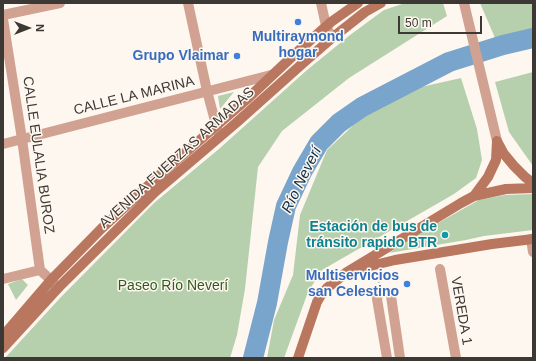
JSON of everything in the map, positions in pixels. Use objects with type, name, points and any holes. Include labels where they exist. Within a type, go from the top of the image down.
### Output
[{"type":"street","points":[[3,14],[60,3]]},
{"type":"street","points":[[188,3],[219,138]]},
{"type":"street","points":[[321,3],[326,26],[332,38]]},
{"type":"street","name":"AVENIDA FUERZAS ARMADAS","points":[[3,348],[54,284],[102,228],[162,172],[246,100],[271,75],[326,26],[358,3]]},
{"type":"street","name":"AVENIDA FUERZAS ARMADAS","points":[[3,336],[54,284],[155,192],[219,138],[332,38],[365,12],[381,3]]},
{"type":"street","points":[[464,3],[497,141],[496,160],[488,177],[474,196]]},
{"type":"street","name":"CALLE EULALIA BUROZ","points":[[3,19],[22,139],[40,270]]},
{"type":"street","name":"CALLE LA MARINA","points":[[3,144],[271,75]]},
{"type":"street","points":[[497,141],[504,154],[514,166],[533,183]]},
{"type":"street","points":[[298,358],[317,302],[327,288],[347,272],[474,196],[506,189],[533,188]]},
{"type":"street","points":[[347,272],[403,259],[532,239],[533,252]]},
{"type":"street","name":"VEREDA 1","points":[[440,269],[456,358]]},
{"type":"street","points":[[3,279],[40,270],[54,284]]},
{"type":"street","points":[[387,358],[377,299],[378,294],[381,292],[390,293],[391,296],[400,358]]},
{"type":"path","points":[[372,265],[377,274],[381,292]]},
{"type":"green space","name":"Paseo Río Neverí","points":[[405,3],[443,3],[447,16],[349,78],[282,131],[258,167],[245,289],[237,335],[230,358],[5,358],[60,298],[154,203],[220,148],[307,70],[350,35],[384,10]]},
{"type":"green space","points":[[480,3],[533,3],[533,35],[498,45]]},
{"type":"green space","points":[[533,72],[533,166],[509,132],[495,82]]},
{"type":"green space","points":[[461,78],[477,129],[482,160],[476,178],[454,194],[322,270],[308,292],[284,358],[267,358],[274,320],[293,275],[300,215],[327,150],[361,118],[421,87]]},
{"type":"green space","points":[[234,92],[220,109],[218,96]]},
{"type":"green space","points":[[533,194],[533,230],[484,236],[389,253],[413,237],[479,200],[505,195]]},
{"type":"green space","points":[[22,279],[28,285],[16,300],[8,284]]},
{"type":"waterway","name":"Río Neverí","points":[[253,358],[267,303],[286,206],[302,172],[319,143],[339,123],[362,107],[449,62],[503,45],[533,38]]},
{"type":"place","name":"Multiraymond hogar","points":[[298,22]]},
{"type":"place","name":"Grupo Vlaimar","points":[[237,56]]},
{"type":"place","name":"Estación de bus de tránsito rapido BTR","points":[[445,235]]},
{"type":"place","name":"Multiservicios san Celestino","points":[[407,284]]}]
